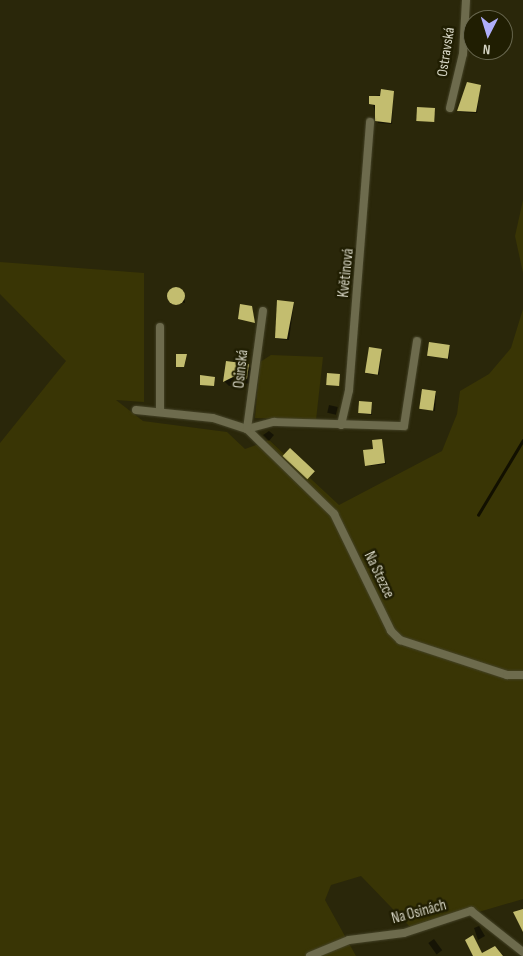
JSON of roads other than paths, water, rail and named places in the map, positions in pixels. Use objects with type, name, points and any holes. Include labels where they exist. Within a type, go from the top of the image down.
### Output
[{"type":"street","name":"Ostravská","points":[[450,108],[463,54],[466,0]]},
{"type":"street","name":"Květinová","points":[[341,424],[348,398],[370,122]]},
{"type":"street","name":"Osinská","points":[[247,429],[263,312]]},
{"type":"street","points":[[160,327],[160,412]]},
{"type":"street","points":[[247,429],[264,423],[406,425],[417,341]]},
{"type":"street","name":"Na Stezce","points":[[136,410],[213,418],[247,429],[334,514],[391,631],[400,640],[507,675],[523,675]]},
{"type":"street","name":"Na Osinách","points":[[310,956],[349,940],[404,932],[472,911],[523,952]]},
{"type":"waterway","points":[[478,515],[523,440]]}]
